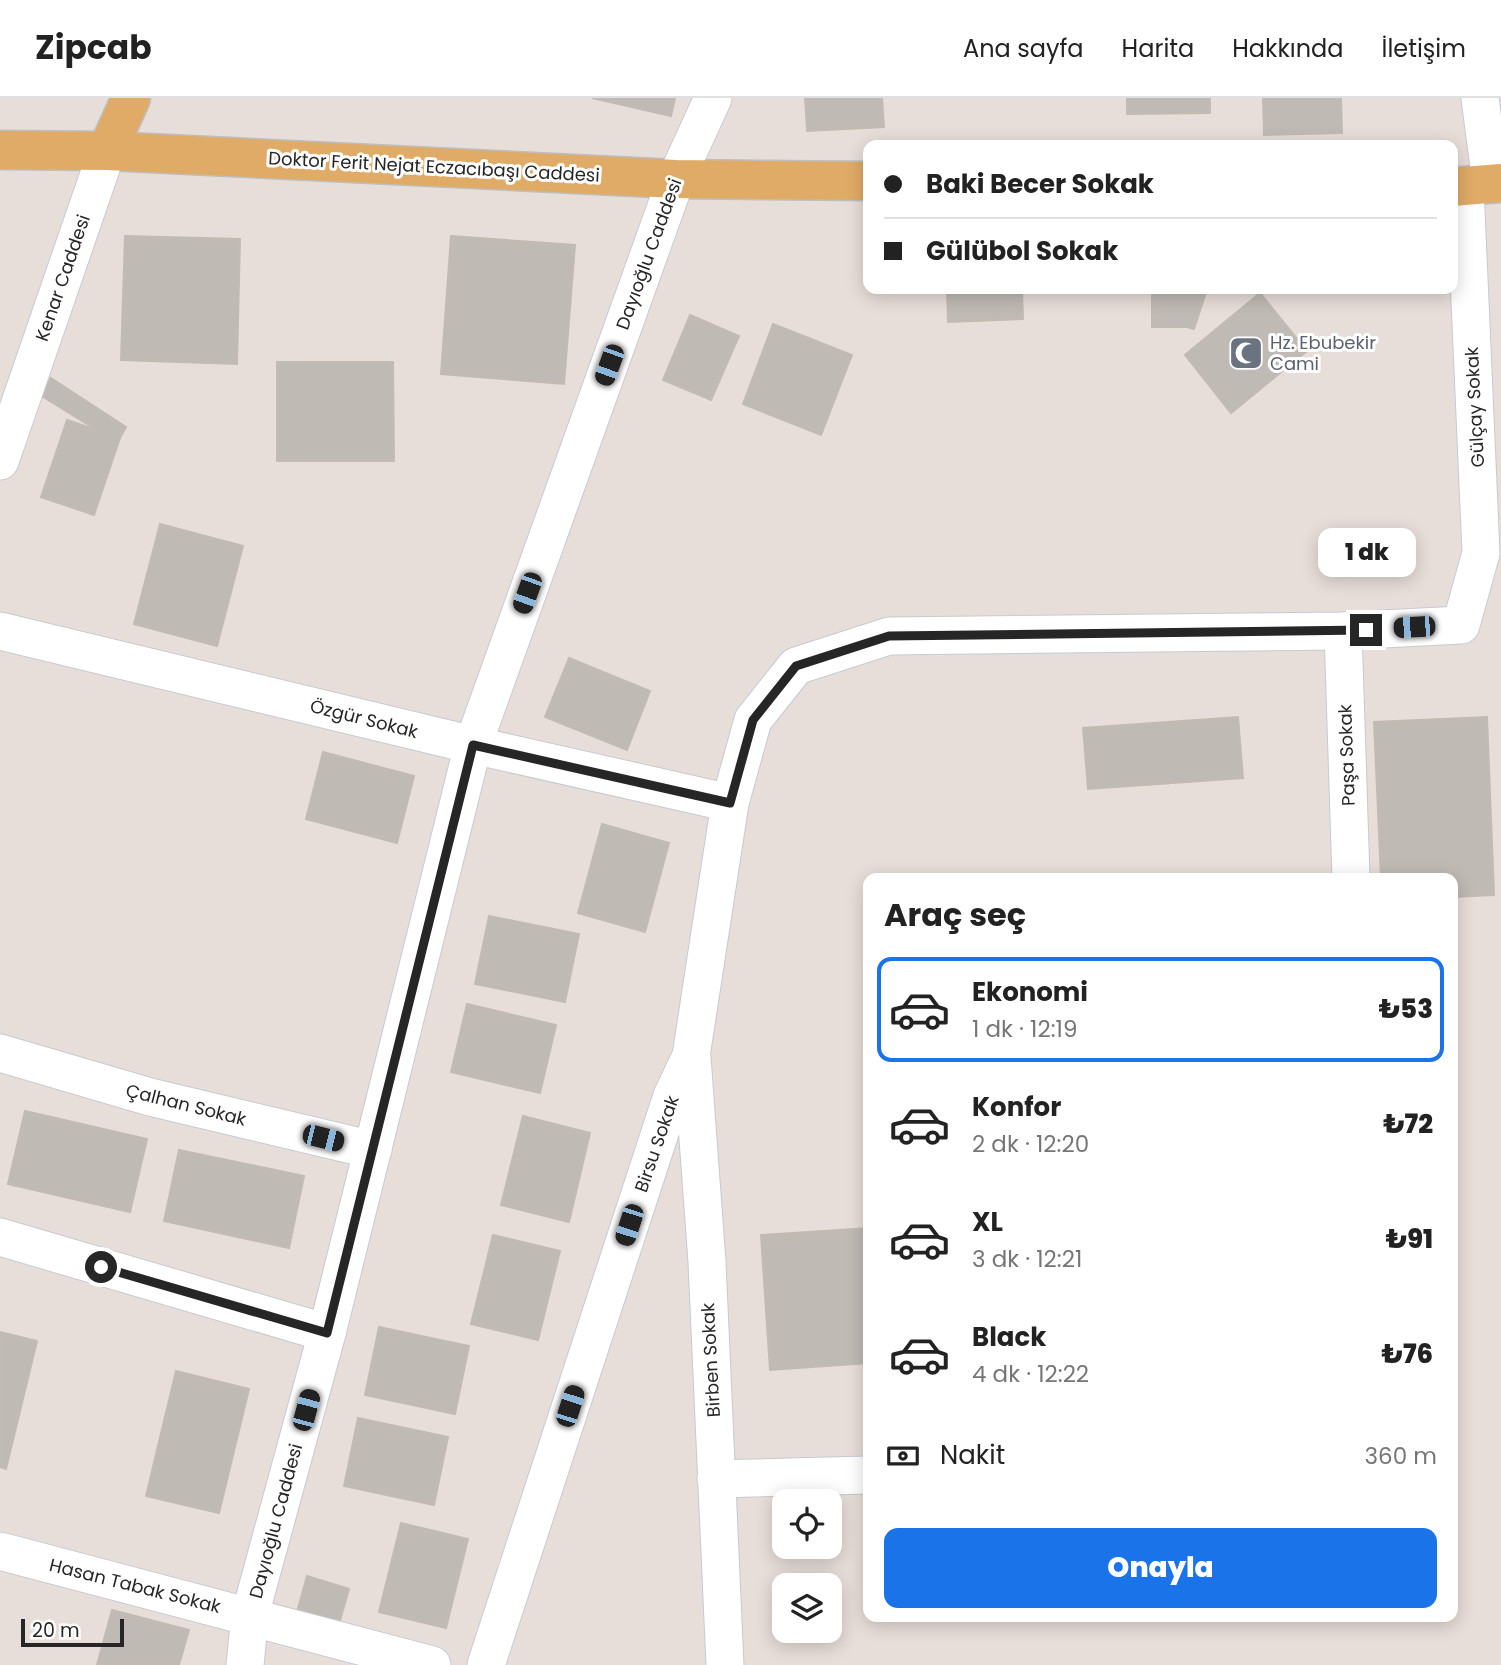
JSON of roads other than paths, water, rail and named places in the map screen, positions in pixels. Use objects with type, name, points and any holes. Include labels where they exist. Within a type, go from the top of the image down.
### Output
[{"type":"main road","name":"Kenar Caddesi","points":[[107,151],[131,98]]},
{"type":"main road","name":"Doktor Ferit Nejat Eczacıbaşı Caddesi","points":[[0,150],[107,151],[676,179],[863,181]]},
{"type":"street","name":"Dayıoğlu Caddesi","points":[[245,1665],[250,1615],[327,1333],[473,745],[676,179],[713,98]]},
{"type":"street","name":"Gülçay Sokak","points":[[1343,631],[1461,625],[1481,553],[1477,185],[1479,98]]},
{"type":"street","name":"Kenar Caddesi","points":[[0,461],[107,151]]},
{"type":"street","name":"Özgür Sokak","points":[[0,631],[473,745],[730,803]]},
{"type":"street","name":"Birsu Sokak","points":[[486,1665],[671,1096],[691,1056],[730,803],[753,720],[796,666],[889,636],[1343,631]]},
{"type":"street","name":"Paşa Sokak","points":[[1343,631],[1351,873]]},
{"type":"street","name":"Çalhan Sokak","points":[[0,1054],[150,1097],[373,1150]]},
{"type":"street","name":"Birben Sokak","points":[[691,1056],[707,1262],[725,1665]]},
{"type":"street","points":[[0,1237],[327,1333]]},
{"type":"street","points":[[716,1479],[863,1475]]},
{"type":"street","name":"Hasan Tabak Sokak","points":[[0,1551],[432,1665]]},
{"type":"place","name":"Hz. Ebubekir Cami","points":[[1246,353]]}]
